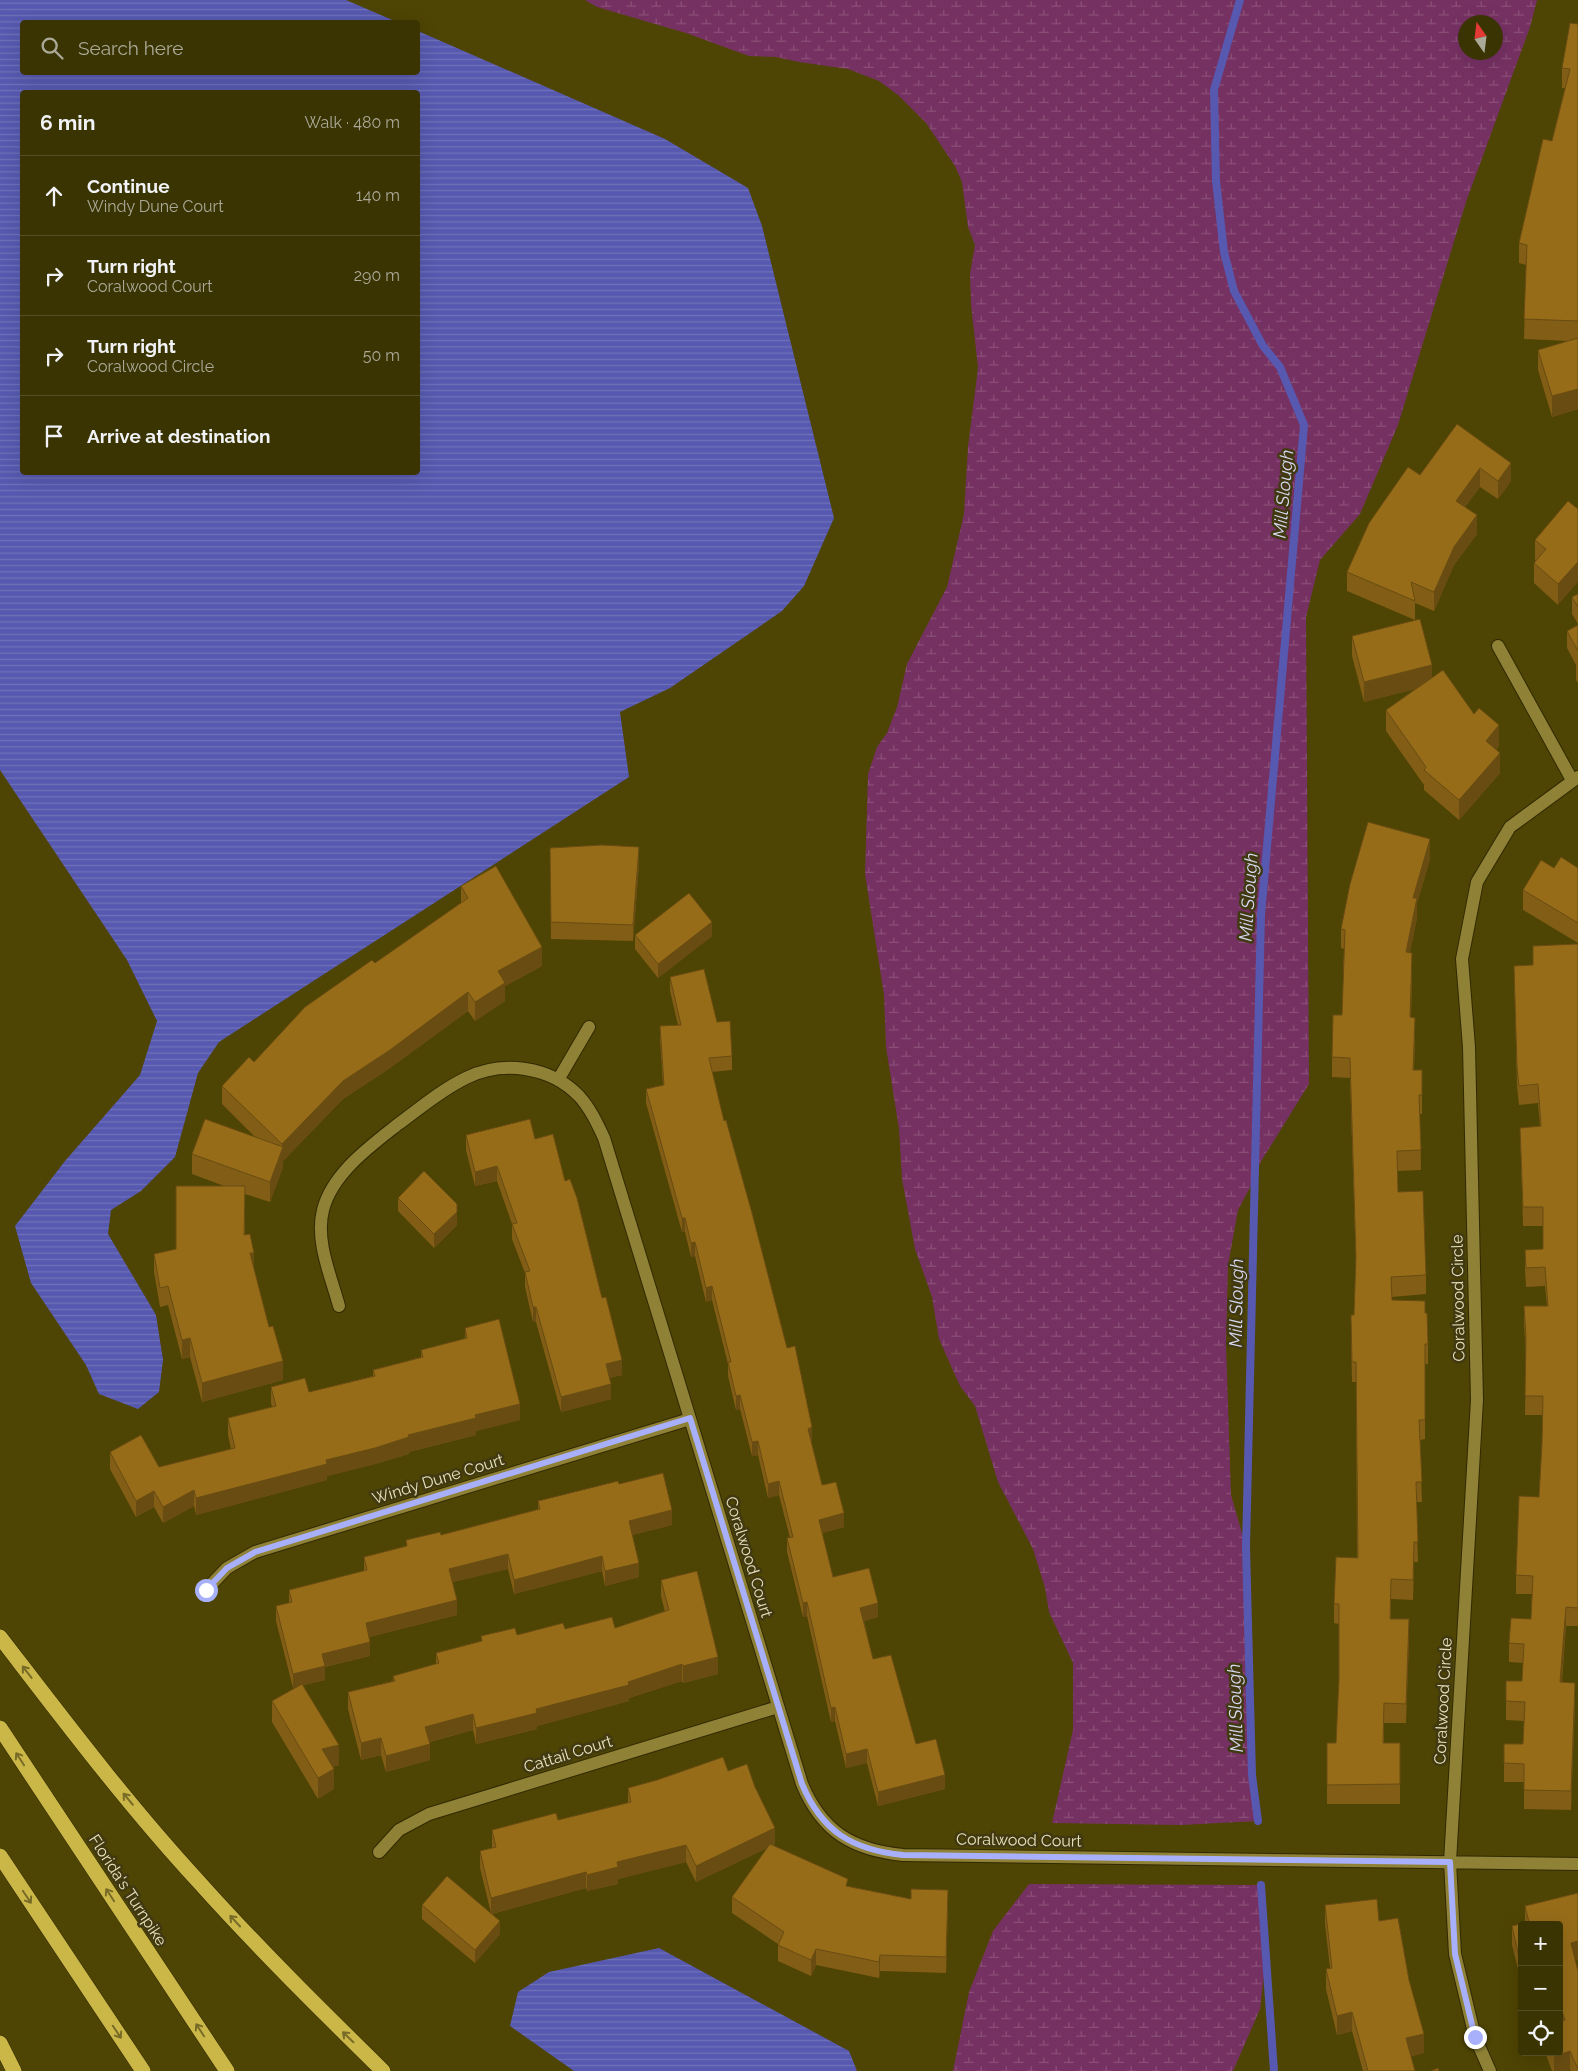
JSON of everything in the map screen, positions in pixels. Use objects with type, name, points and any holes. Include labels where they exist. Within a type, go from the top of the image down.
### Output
[{"type":"highway","points":[[0,1637],[94,1758],[197,1881],[300,1990],[384,2071]]},
{"type":"highway","name":"Florida's Turnpike","points":[[0,1728],[227,2071]]},
{"type":"highway","points":[[0,1856],[143,2071]]},
{"type":"highway","points":[[0,2043],[14,2071]]},
{"type":"street","points":[[1498,646],[1575,778]]},
{"type":"street","name":"Coralwood Circle","points":[[1490,2071],[1475,2037],[1455,1954],[1450,1862],[1477,1400],[1469,1047],[1462,959],[1477,882],[1510,827],[1575,778]]},
{"type":"street","points":[[558,1080],[589,1027]]},
{"type":"street","name":"Coralwood Court","points":[[339,1306],[320,1237],[321,1222],[328,1196],[347,1170],[379,1139],[436,1096],[467,1077],[488,1070],[512,1067],[536,1071],[558,1080],[579,1097],[604,1138],[802,1784],[815,1811],[824,1823],[843,1838],[867,1849],[884,1853],[1450,1862]]},
{"type":"street","name":"Windy Dune Court","points":[[206,1590],[227,1568],[255,1552],[690,1418]]},
{"type":"street","name":"Cattail Court","points":[[379,1852],[399,1830],[429,1814],[778,1707]]},
{"type":"street","points":[[1450,1862],[1578,1864]]},
{"type":"green space","name":"Mill Slough","points":[[585,0],[1537,0],[1530,27],[1466,202],[1398,425],[1360,514],[1320,560],[1306,617],[1309,1084],[1260,1163],[1255,1178],[1238,1210],[1228,1265],[1226,1345],[1231,1495],[1246,1547],[1252,1775],[1258,1821],[1181,1825],[1052,1823],[1073,1730],[1073,1663],[1049,1612],[1045,1588],[1033,1549],[998,1482],[975,1406],[960,1386],[939,1339],[932,1297],[915,1249],[902,1179],[899,1129],[886,1047],[884,995],[865,874],[868,774],[877,747],[887,733],[897,707],[907,664],[947,587],[964,514],[968,447],[978,368],[971,304],[970,274],[975,245],[968,227],[962,182],[955,166],[926,123],[898,95],[879,81],[848,69],[776,57],[749,56],[686,33],[597,7]]},
{"type":"green space","points":[[1029,1884],[1261,1885],[1265,1966],[1260,2009],[1233,2071],[953,2071],[969,1992],[993,1931]]},
{"type":"shaded area","points":[[0,0],[346,0],[392,20],[20,20],[20,75],[420,75],[420,32],[665,139],[748,188],[762,226],[834,518],[804,586],[782,611],[670,688],[620,712],[629,777],[219,1042],[198,1073],[175,1157],[141,1191],[111,1210],[108,1234],[156,1315],[163,1360],[159,1392],[138,1409],[99,1394],[86,1365],[31,1283],[15,1226],[65,1161],[140,1075],[157,1021],[127,960],[0,770]]},
{"type":"shaded area","points":[[659,1948],[849,2051],[857,2071],[574,2071],[510,2026],[518,1992],[549,1972]]},
{"type":"building","points":[[1570,23],[1578,24],[1578,321],[1524,319],[1527,245],[1519,243],[1543,139],[1552,141],[1570,69],[1562,68]]},
{"type":"building","points":[[1578,338],[1578,389],[1552,396],[1538,350]]},
{"type":"building","points":[[1457,424],[1511,463],[1498,481],[1480,468],[1456,501],[1477,515],[1454,547],[1434,592],[1411,582],[1415,601],[1347,572],[1369,523],[1408,467],[1420,475]]},
{"type":"building","points":[[1568,501],[1578,509],[1578,562],[1558,584],[1534,563],[1546,549],[1535,540]]},
{"type":"building","points":[[1578,594],[1578,607],[1572,597]]},
{"type":"building","points":[[1420,619],[1432,665],[1364,682],[1352,636]]},
{"type":"building","points":[[1578,625],[1578,651],[1567,631]]},
{"type":"building","points":[[1443,670],[1474,714],[1479,708],[1499,725],[1486,741],[1500,753],[1459,800],[1424,770],[1426,767],[1386,710]]},
{"type":"building","points":[[1368,822],[1430,839],[1413,898],[1417,898],[1406,952],[1412,953],[1410,1017],[1415,1018],[1413,1070],[1422,1070],[1422,1095],[1419,1095],[1421,1150],[1397,1151],[1398,1192],[1423,1191],[1426,1275],[1391,1277],[1392,1300],[1425,1301],[1428,1344],[1425,1344],[1425,1420],[1419,1420],[1422,1482],[1416,1482],[1418,1542],[1414,1542],[1413,1580],[1391,1579],[1390,1619],[1409,1619],[1406,1704],[1384,1703],[1383,1743],[1400,1743],[1400,1784],[1327,1785],[1327,1743],[1336,1743],[1339,1679],[1339,1604],[1334,1604],[1336,1557],[1358,1558],[1356,1362],[1352,1362],[1351,1315],[1354,1315],[1356,1257],[1350,1058],[1332,1057],[1333,1015],[1342,1015],[1345,930],[1341,929],[1350,884]]},
{"type":"building","points":[[602,845],[639,847],[633,925],[551,922],[550,848]]},
{"type":"building","points":[[1561,857],[1578,868],[1578,923],[1523,890],[1541,860],[1554,868]]},
{"type":"building","points":[[496,866],[542,947],[498,971],[505,983],[475,1002],[468,992],[390,1050],[343,1081],[282,1144],[222,1086],[249,1057],[254,1062],[305,1007],[372,960],[375,963],[468,898],[461,886]]},
{"type":"building","points":[[689,893],[712,922],[658,964],[635,935]]},
{"type":"building","points":[[1578,944],[1578,1608],[1566,1607],[1560,1682],[1575,1683],[1571,1791],[1524,1790],[1524,1764],[1504,1763],[1504,1744],[1523,1744],[1525,1702],[1506,1701],[1506,1681],[1522,1681],[1524,1644],[1509,1643],[1511,1618],[1531,1619],[1533,1576],[1516,1575],[1519,1496],[1539,1497],[1542,1443],[1543,1396],[1525,1396],[1526,1337],[1524,1306],[1548,1306],[1545,1267],[1526,1268],[1525,1250],[1543,1249],[1543,1207],[1523,1207],[1520,1128],[1541,1126],[1538,1084],[1519,1086],[1514,966],[1533,965],[1533,946]]},
{"type":"building","points":[[704,969],[717,1022],[730,1021],[732,1056],[709,1058],[724,1121],[726,1120],[752,1213],[787,1348],[795,1346],[812,1427],[808,1429],[822,1485],[836,1482],[844,1513],[819,1520],[833,1577],[869,1568],[878,1603],[860,1608],[873,1659],[891,1655],[916,1744],[936,1739],[945,1775],[878,1792],[867,1749],[846,1754],[835,1707],[831,1708],[807,1602],[803,1603],[787,1538],[793,1537],[779,1481],[768,1484],[758,1441],[752,1442],[740,1395],[736,1396],[728,1362],[731,1362],[712,1286],[706,1288],[695,1242],[691,1243],[685,1218],[682,1218],[646,1089],[664,1085],[660,1026],[681,1025],[670,977]]},
{"type":"building","points":[[205,1119],[283,1147],[270,1182],[192,1154]]},
{"type":"building","points":[[530,1119],[535,1139],[553,1134],[565,1181],[570,1179],[577,1198],[602,1298],[606,1297],[622,1360],[606,1364],[611,1384],[561,1397],[536,1307],[533,1307],[525,1272],[530,1271],[512,1224],[517,1223],[497,1166],[475,1172],[466,1135]]},
{"type":"building","points":[[424,1171],[457,1204],[457,1212],[434,1234],[398,1198]]},
{"type":"building","points":[[176,1186],[245,1186],[244,1235],[250,1234],[254,1253],[250,1253],[269,1327],[273,1326],[283,1361],[202,1383],[190,1338],[182,1340],[168,1286],[160,1288],[154,1254],[176,1249]]},
{"type":"building","points":[[499,1319],[520,1404],[475,1415],[476,1418],[408,1435],[409,1437],[375,1448],[326,1460],[327,1464],[196,1498],[194,1490],[163,1507],[154,1491],[136,1501],[110,1452],[141,1435],[159,1467],[235,1448],[228,1418],[276,1406],[271,1387],[305,1378],[309,1392],[375,1376],[373,1370],[423,1357],[421,1350],[467,1338],[465,1328]]},
{"type":"building","points":[[663,1473],[672,1510],[629,1521],[639,1563],[605,1571],[602,1556],[514,1580],[508,1554],[449,1569],[457,1600],[366,1623],[370,1642],[322,1654],[325,1666],[293,1674],[276,1606],[292,1602],[289,1590],[367,1570],[364,1557],[407,1546],[406,1540],[440,1532],[441,1535],[540,1509],[538,1501],[618,1481],[619,1484]]},
{"type":"building","points":[[697,1571],[718,1657],[683,1666],[682,1664],[628,1682],[629,1685],[536,1709],[537,1713],[476,1728],[473,1714],[425,1727],[430,1744],[386,1756],[381,1738],[361,1743],[348,1692],[395,1681],[393,1676],[439,1663],[436,1653],[482,1641],[481,1636],[515,1628],[517,1635],[563,1623],[565,1629],[612,1617],[615,1628],[669,1610],[661,1580]]},
{"type":"building","points":[[302,1684],[339,1745],[322,1749],[334,1769],[318,1778],[272,1701]]},
{"type":"building","points":[[723,1757],[728,1771],[747,1764],[755,1787],[775,1828],[696,1866],[686,1845],[617,1862],[618,1867],[587,1875],[586,1872],[491,1898],[480,1851],[496,1847],[492,1830],[556,1813],[558,1820],[631,1802],[628,1788]]},
{"type":"building","points":[[770,1844],[848,1879],[846,1886],[911,1899],[911,1889],[948,1890],[946,1957],[880,1955],[879,1962],[816,1949],[811,1960],[778,1945],[784,1932],[732,1897]]},
{"type":"building","points":[[447,1876],[500,1921],[475,1950],[422,1905]]},
{"type":"building","points":[[1578,1893],[1578,1941],[1571,1943],[1578,1971],[1578,2069],[1570,2051],[1563,2054],[1563,2021],[1565,2020],[1563,2014],[1563,1921],[1529,1921],[1525,1906]]},
{"type":"building","points":[[1377,1899],[1379,1921],[1398,1918],[1409,1980],[1424,2034],[1406,2038],[1415,2071],[1368,2071],[1352,2012],[1337,2016],[1326,1969],[1332,1968],[1325,1905]]},
{"type":"building","points":[[1518,1925],[1518,1953],[1512,1926]]},
{"type":"waterway","name":"Mill Slough","points":[[1240,0],[1214,90],[1216,181],[1224,252],[1234,291],[1263,346],[1280,367],[1304,425],[1261,915],[1246,1547],[1252,1775],[1258,1821]]},
{"type":"waterway","name":"Mill Slough","points":[[1261,1885],[1274,2071]]},
{"type":"route","points":[[206,1590],[227,1568],[255,1552],[690,1418],[802,1784],[815,1811],[824,1823],[836,1833],[850,1842],[867,1849],[903,1855],[1450,1862],[1455,1954],[1475,2037]]}]
